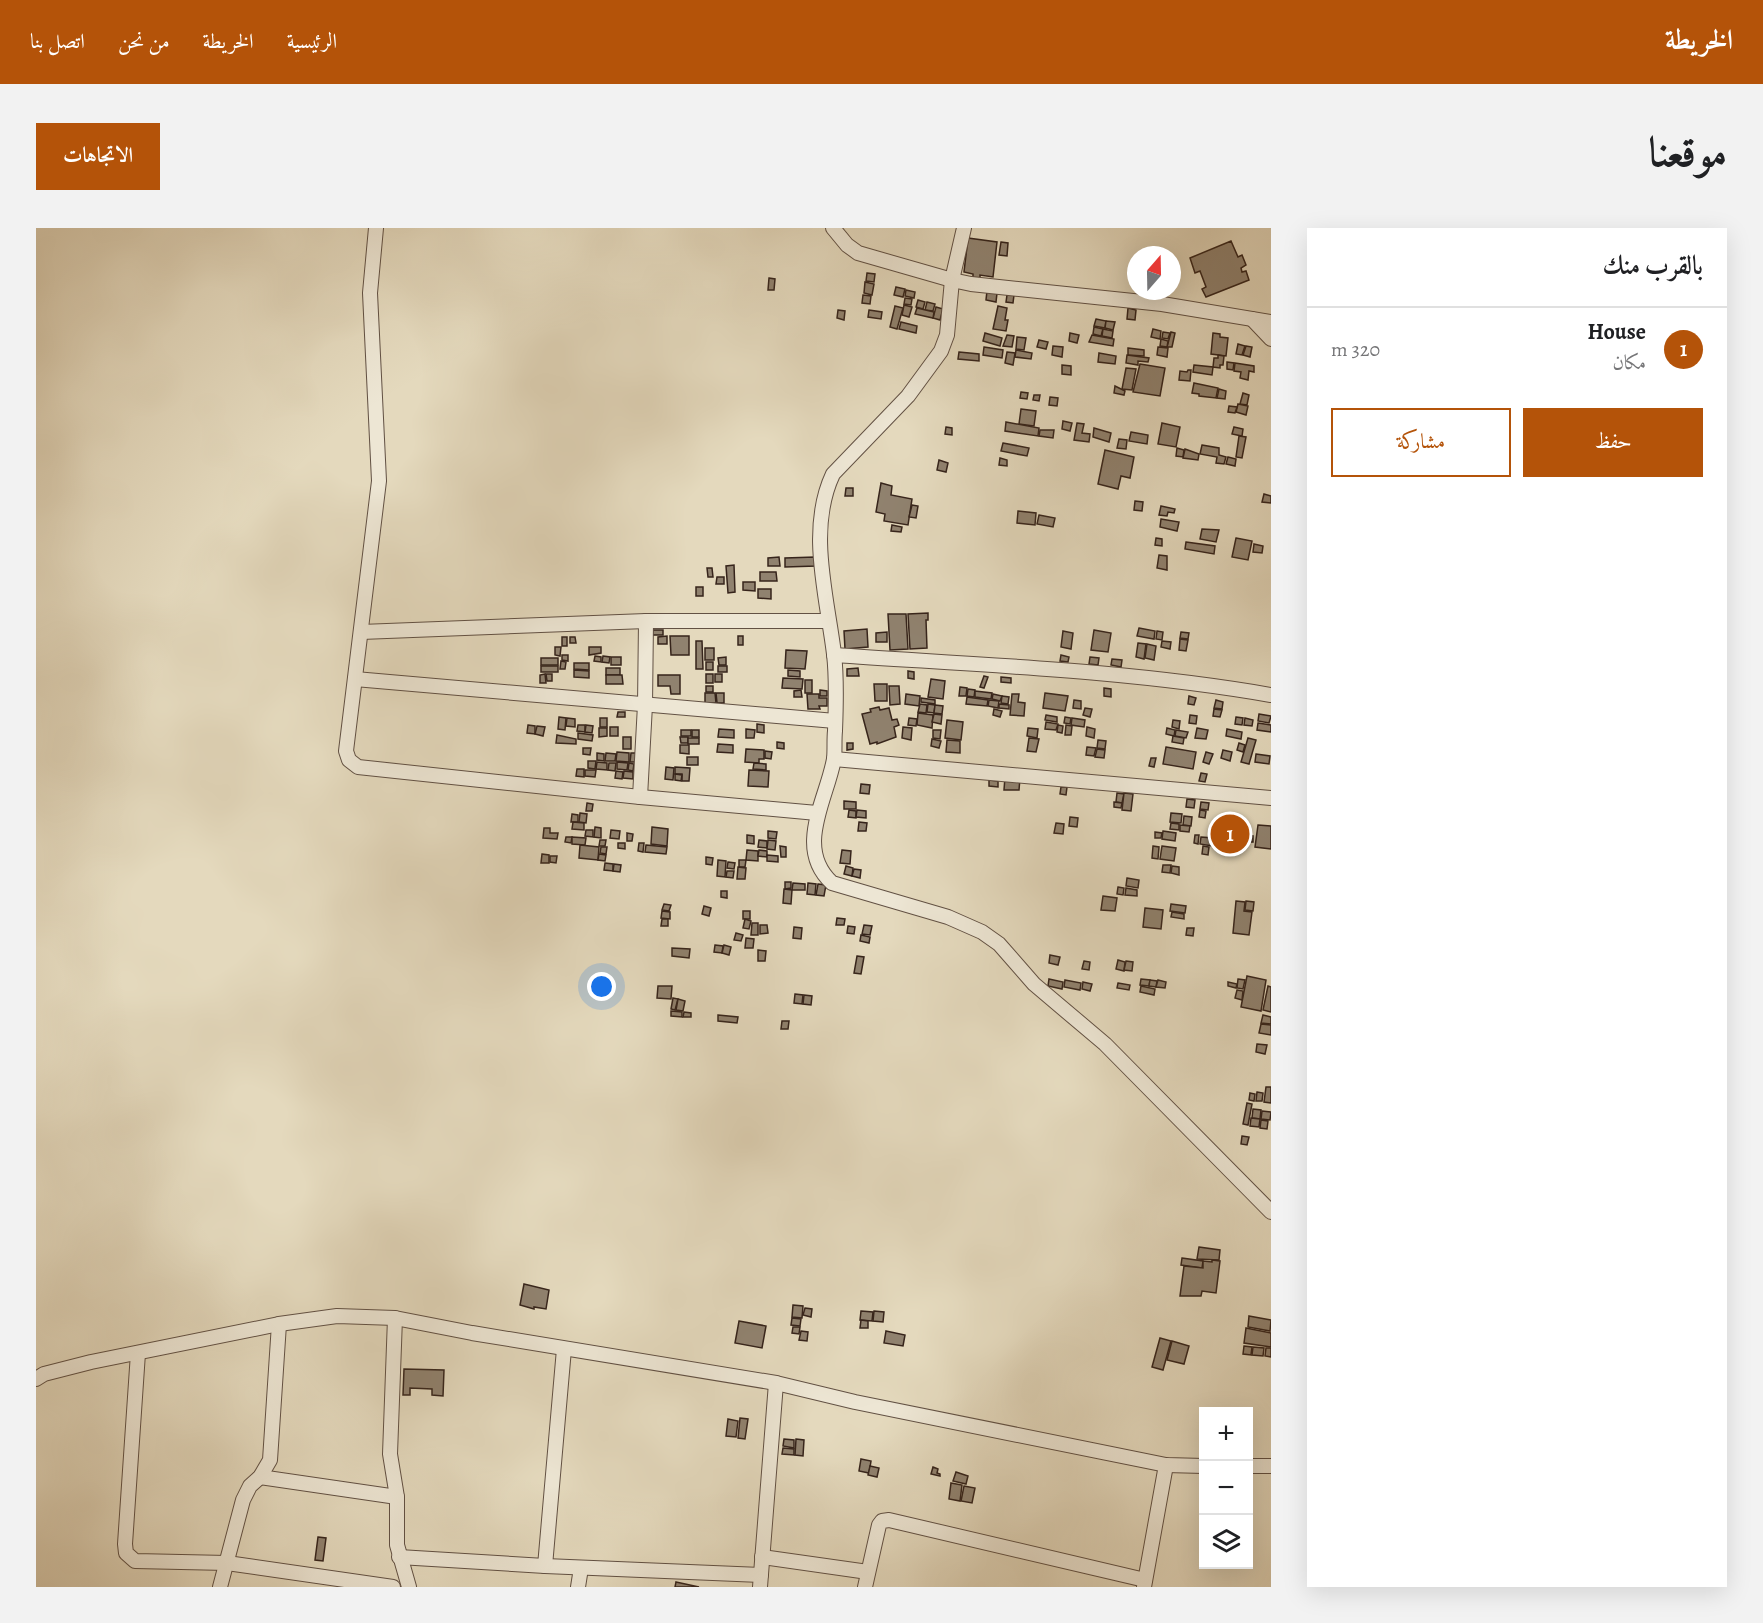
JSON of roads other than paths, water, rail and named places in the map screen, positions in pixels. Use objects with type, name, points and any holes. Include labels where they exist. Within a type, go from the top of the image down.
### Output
[{"type":"street","points":[[376,228],[370,293],[379,481],[346,751],[349,760],[358,767],[817,813]]},
{"type":"street","points":[[833,228],[858,253],[952,280],[971,284],[1162,304],[1271,322]]},
{"type":"street","points":[[964,228],[952,280],[947,334],[941,351],[908,396],[833,474],[826,489],[820,528],[828,621],[834,655],[835,721],[834,759],[817,813],[814,839],[817,859],[824,876],[832,883],[948,917],[982,932],[999,944],[1034,984],[1105,1044],[1271,1212]]},
{"type":"street","points":[[1252,319],[1271,339]]},
{"type":"street","points":[[361,632],[646,621],[828,621]]},
{"type":"street","points":[[640,797],[645,705],[646,621]]},
{"type":"street","points":[[834,655],[1110,674],[1232,688],[1271,695]]},
{"type":"street","points":[[355,680],[835,721]]},
{"type":"street","points":[[834,759],[1271,798]]},
{"type":"street","points":[[36,1379],[61,1369],[279,1324],[337,1316],[395,1318],[564,1349],[776,1383],[855,1402],[1166,1465],[1199,1466]]},
{"type":"street","points":[[395,1318],[390,1454],[397,1497],[397,1545],[409,1587]]},
{"type":"street","points":[[220,1587],[243,1500],[250,1486],[260,1477],[270,1460],[279,1324]]},
{"type":"street","points":[[545,1566],[564,1349]]},
{"type":"street","points":[[138,1353],[126,1553],[135,1561],[228,1563],[393,1587]]},
{"type":"street","points":[[399,1557],[760,1581],[776,1383]]},
{"type":"street","points":[[865,1587],[879,1525],[882,1521],[889,1520],[1145,1583],[1166,1465]]},
{"type":"street","points":[[1253,1466],[1271,1466]]},
{"type":"street","points":[[260,1477],[397,1497]]},
{"type":"street","points":[[762,1557],[868,1572]]},
{"type":"street","points":[[578,1587],[581,1568]]},
{"type":"place","name":"House","points":[[1230,834]]}]
